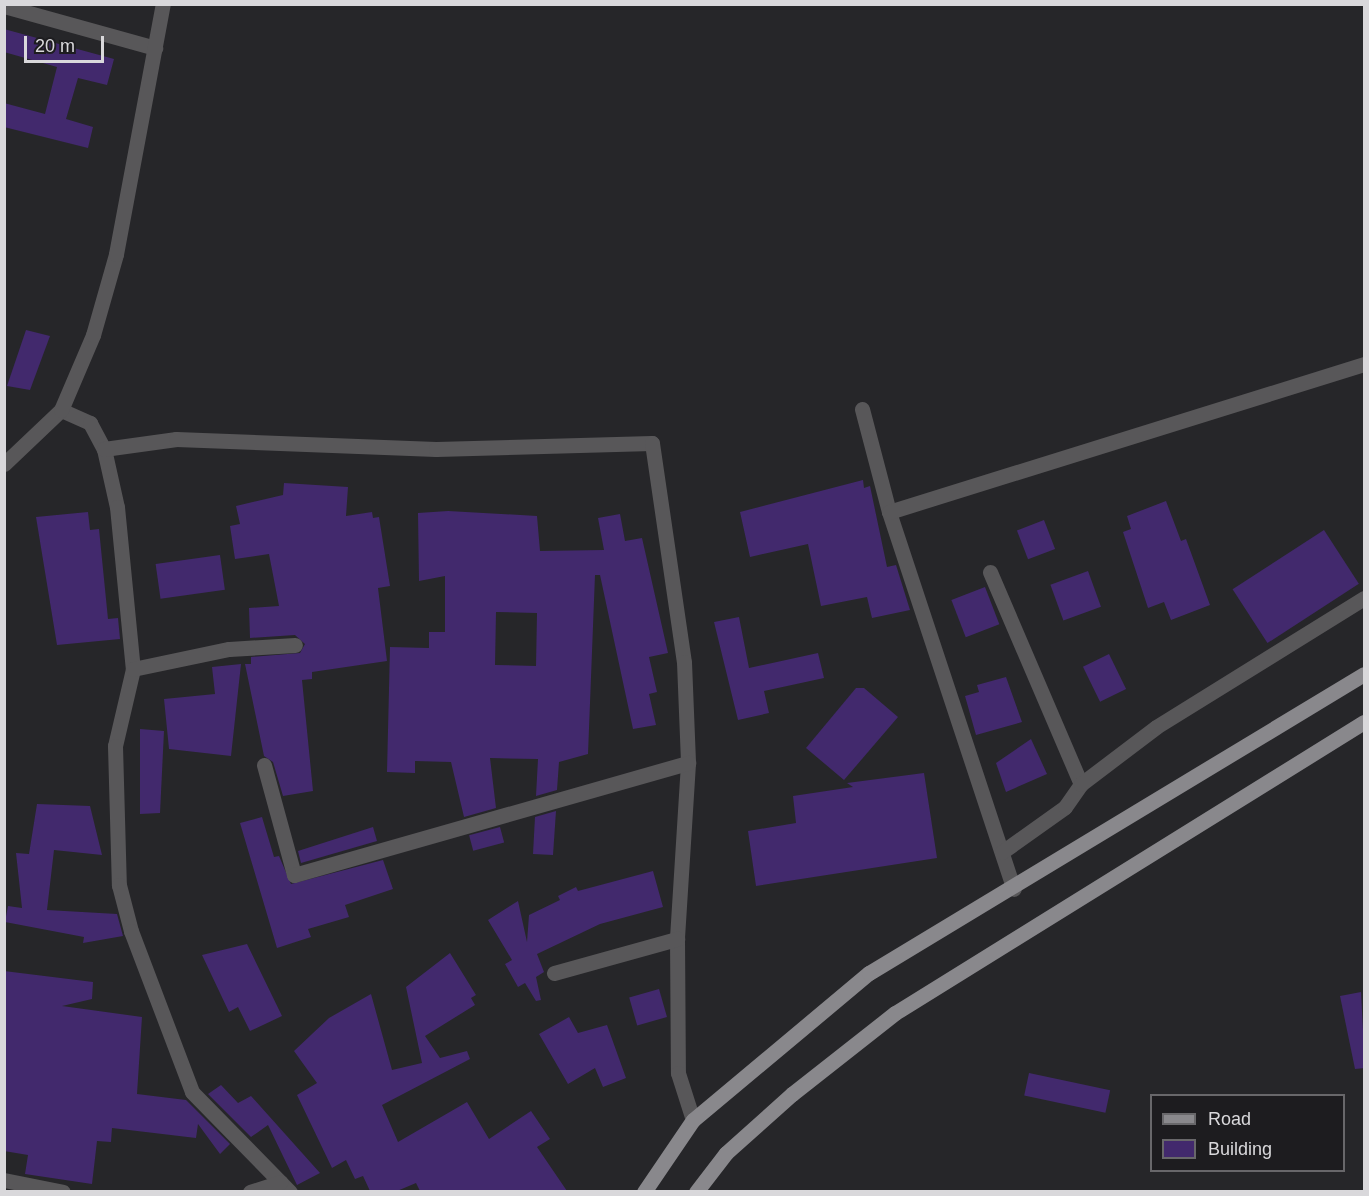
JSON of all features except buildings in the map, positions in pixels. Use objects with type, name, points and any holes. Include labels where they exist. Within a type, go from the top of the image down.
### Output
[{"type":"main road","points":[[644,1191],[693,1120],[869,973],[1014,889],[1365,674]]},
{"type":"main road","points":[[696,1191],[726,1153],[784,1101],[895,1013],[1365,722]]},
{"type":"street","points":[[4,464],[61,410],[93,335],[116,254],[163,4]]},
{"type":"street","points":[[4,6],[155,48]]},
{"type":"street","points":[[889,512],[1365,364]]},
{"type":"street","points":[[862,409],[889,512],[1014,889]]},
{"type":"street","points":[[61,410],[90,423],[104,449],[117,507],[133,669],[115,746],[119,885],[131,931],[192,1092],[285,1187]]},
{"type":"street","points":[[104,449],[176,439],[436,449],[652,442],[684,662],[688,763],[677,939],[678,1073],[693,1120]]},
{"type":"street","points":[[990,572],[1081,784]]},
{"type":"street","points":[[1002,852],[1065,807],[1081,784],[1166,720],[1365,598]]},
{"type":"street","points":[[133,669],[229,649],[295,645]]},
{"type":"street","points":[[264,765],[294,875],[688,763]]},
{"type":"street","points":[[554,973],[677,939]]},
{"type":"street","points":[[4,1180],[63,1191]]},
{"type":"street","points":[[250,1191],[285,1187]]}]
